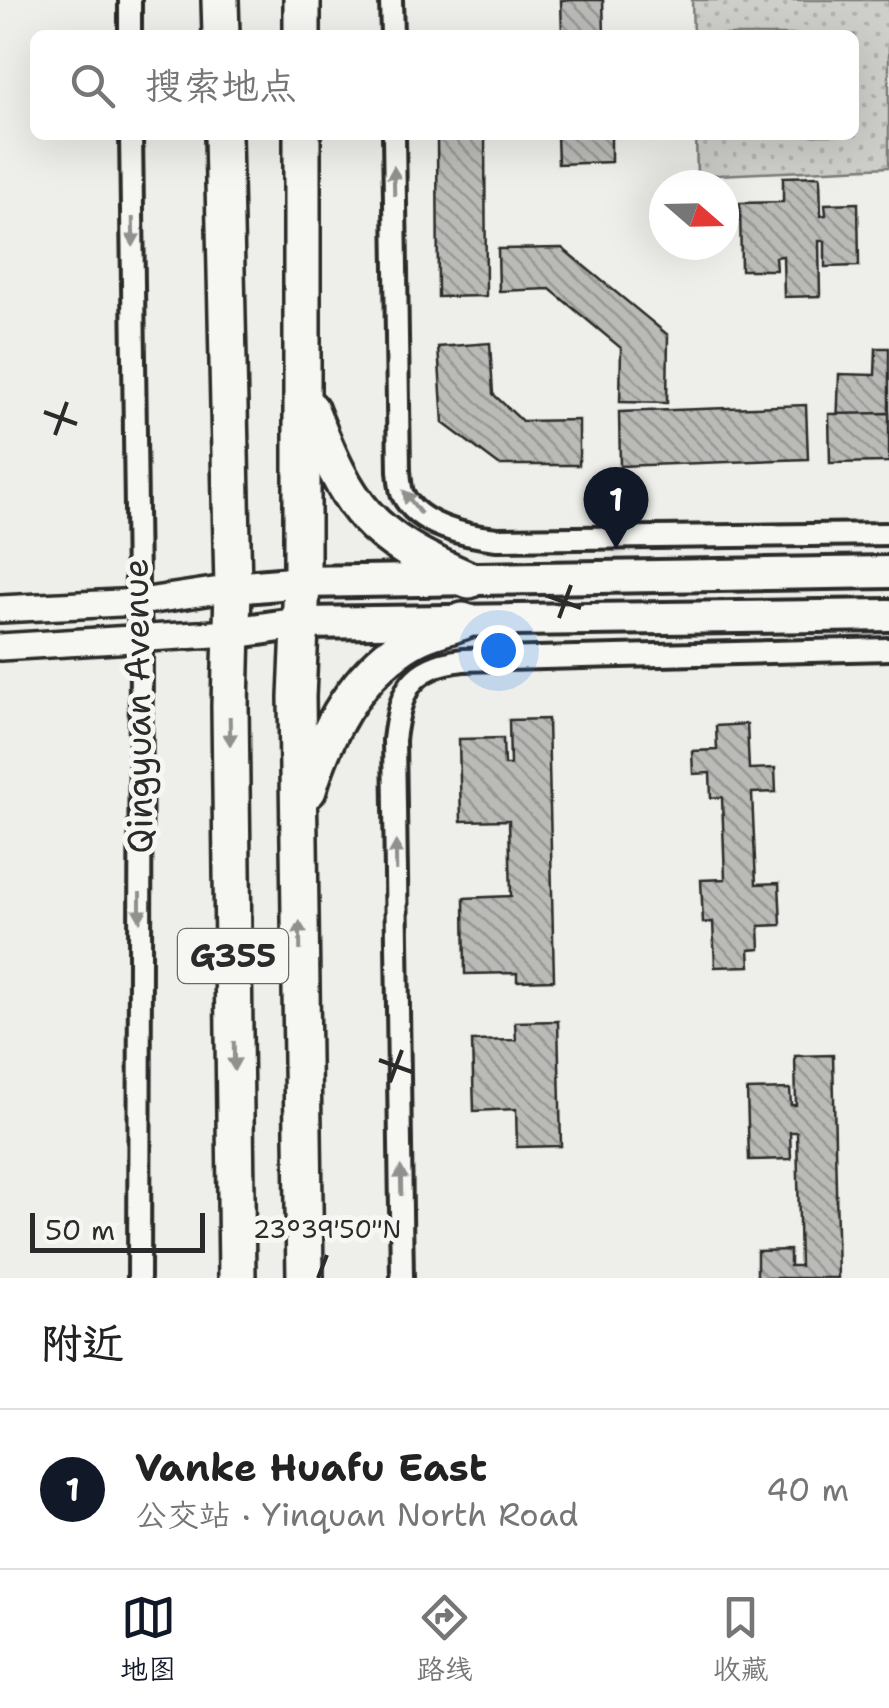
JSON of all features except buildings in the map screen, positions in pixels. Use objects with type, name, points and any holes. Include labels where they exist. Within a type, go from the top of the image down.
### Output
[{"type":"highway","points":[[220,0],[221,30]]},
{"type":"highway","points":[[302,0],[302,30]]},
{"type":"highway","name":"G355","points":[[223,140],[233,588],[230,633],[237,1278]]},
{"type":"highway","name":"G355","points":[[302,140],[302,582],[297,696],[305,1278]]},
{"type":"highway","points":[[302,388],[331,463],[366,518],[423,560],[469,580]]},
{"type":"highway","points":[[298,824],[321,748],[335,720],[360,686],[384,661],[414,639],[463,621]]},
{"type":"main road","points":[[233,588],[302,582],[889,572]]},
{"type":"main road","points":[[230,633],[301,623],[889,615]]},
{"type":"street","points":[[130,0],[130,30]]},
{"type":"street","points":[[391,0],[392,30]]},
{"type":"street","name":"Qingyuan Avenue","points":[[132,140],[141,640],[139,1278]]},
{"type":"street","points":[[394,140],[400,471],[403,496],[422,515],[466,536],[497,539],[889,534]]},
{"type":"street","points":[[0,609],[140,602],[233,588]]},
{"type":"street","points":[[0,647],[230,633]]},
{"type":"street","points":[[402,1278],[394,740],[399,700],[418,674],[442,662],[463,660],[889,650]]},
{"type":"shaded area","points":[[692,0],[889,0],[889,167],[739,174],[739,170],[697,170],[696,140],[859,140],[859,30],[693,30]]},
{"type":"place","name":"Vanke Huafu East","points":[[616,549]]}]
